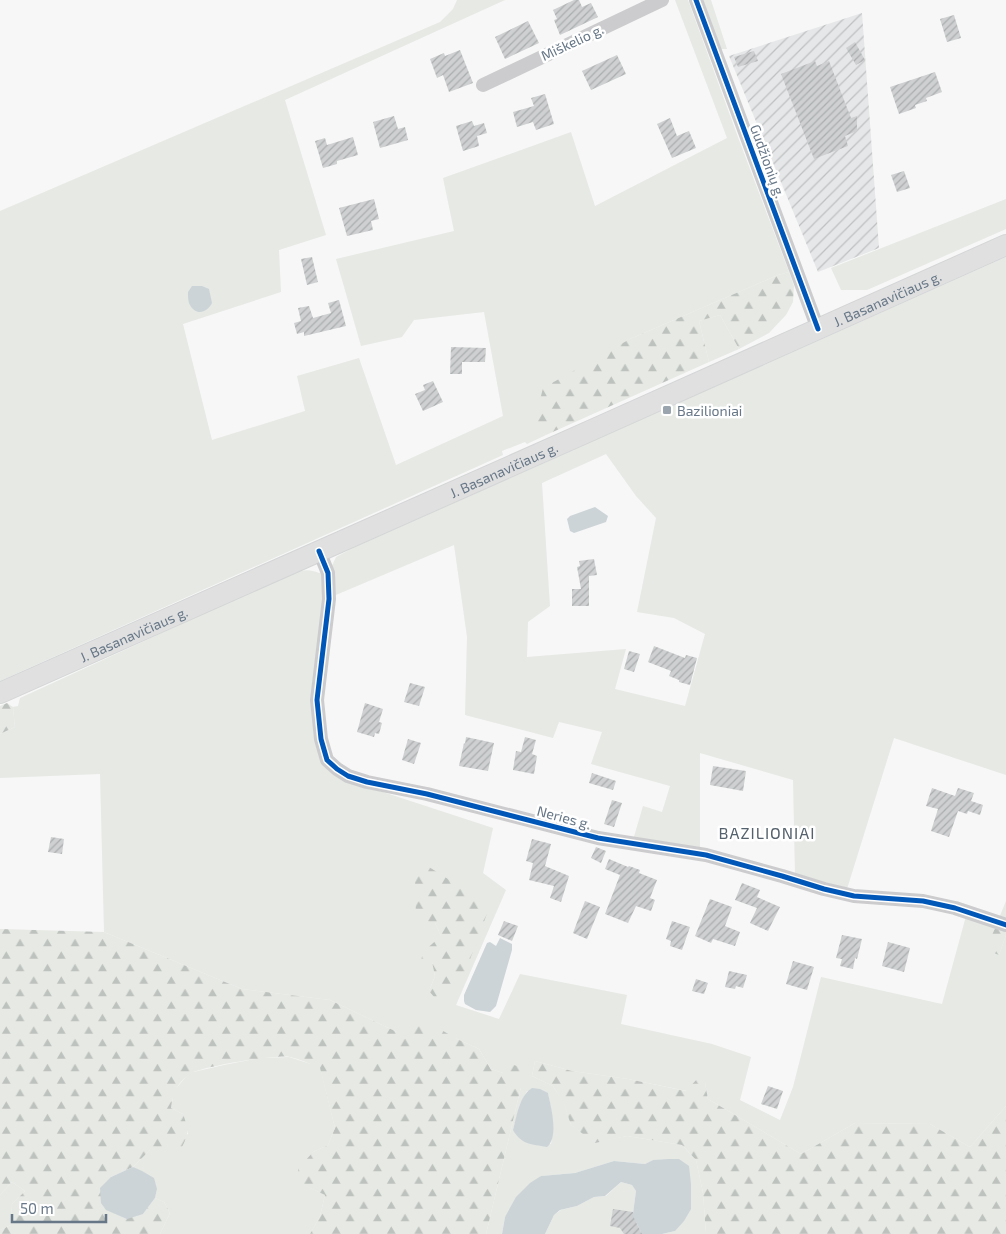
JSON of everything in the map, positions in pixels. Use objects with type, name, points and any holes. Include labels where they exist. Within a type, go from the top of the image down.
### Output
[{"type":"main road","name":"J. Basanavičiaus g.","points":[[0,693],[1006,245]]},
{"type":"street","name":"Miškelio g.","points":[[483,84],[662,0]]},
{"type":"street","name":"Gudžionių g.","points":[[696,0],[818,329]]},
{"type":"street","name":"Neries g.","points":[[319,552],[328,573],[330,599],[317,700],[321,740],[327,760],[348,776],[367,782],[427,794],[598,838],[706,855],[854,896],[923,901],[955,908],[1006,925]]},
{"type":"shaded area","points":[[862,13],[879,248],[818,272],[729,56]]},
{"type":"shaded area","points":[[192,286],[202,286],[209,289],[212,303],[204,311],[195,311],[189,304],[188,292]]},
{"type":"shaded area","points":[[595,507],[608,516],[606,522],[574,533],[570,531],[567,519],[570,516]]},
{"type":"shaded area","points":[[500,938],[512,944],[512,950],[496,1006],[490,1012],[476,1010],[465,1004],[464,995],[487,943],[490,942],[496,946]]},
{"type":"shaded area","points":[[532,1088],[548,1093],[552,1114],[553,1136],[547,1147],[523,1141],[513,1130],[521,1101]]},
{"type":"shaded area","points":[[679,1159],[689,1166],[691,1184],[691,1209],[675,1231],[662,1234],[638,1234],[641,1232],[636,1222],[632,1221],[636,1191],[632,1185],[621,1182],[605,1196],[594,1197],[577,1206],[560,1210],[554,1215],[545,1234],[502,1234],[505,1217],[516,1197],[530,1183],[541,1176],[575,1173],[614,1161],[645,1164],[653,1160]]},
{"type":"shaded area","points":[[133,1167],[154,1178],[157,1189],[155,1198],[143,1214],[127,1219],[106,1210],[101,1203],[100,1188],[111,1177]]},
{"type":"green space","points":[[457,0],[505,0],[285,100],[326,235],[279,250],[281,292],[183,324],[212,440],[305,411],[297,376],[359,358],[396,465],[503,416],[484,312],[414,320],[402,337],[361,346],[336,259],[454,231],[443,178],[571,132],[595,206],[727,138],[675,0],[688,0],[789,272],[778,275],[630,339],[533,427],[546,435],[527,444],[525,442],[502,451],[503,455],[0,681],[0,211],[440,22],[453,9]]},
{"type":"green space","points":[[702,0],[711,0],[727,49],[719,49]]},
{"type":"green space","points":[[1006,199],[1006,229],[867,290],[841,290],[831,268]]},
{"type":"green space","points":[[1006,257],[1006,775],[894,738],[847,889],[795,874],[793,780],[700,753],[700,849],[633,840],[643,806],[662,812],[670,786],[591,764],[602,732],[559,722],[553,738],[465,715],[467,637],[454,545],[324,600],[312,686],[314,737],[321,761],[337,777],[493,828],[483,873],[506,890],[456,1005],[499,1019],[520,974],[627,995],[621,1024],[712,1044],[751,1057],[740,1100],[780,1120],[793,1087],[821,977],[942,1004],[966,916],[996,926],[999,955],[1006,935],[1006,1106],[970,1147],[930,1124],[855,1123],[801,1154],[708,1099],[705,1083],[687,1091],[628,1079],[572,1071],[535,1061],[532,1076],[553,1086],[564,1103],[571,1125],[595,1142],[627,1136],[682,1145],[696,1160],[703,1193],[706,1234],[662,1234],[675,1231],[679,1159],[653,1160],[645,1164],[614,1161],[575,1173],[541,1176],[505,1217],[502,1234],[486,1234],[521,1087],[503,1073],[491,1069],[479,1049],[455,1038],[397,1032],[330,1000],[242,989],[104,932],[100,774],[0,778],[0,734],[15,727],[13,707],[18,706],[20,698],[295,572],[307,570],[319,573],[331,568],[336,557]],"holes":[[[606,454],[636,496],[656,518],[637,612],[674,618],[705,634],[685,706],[615,689],[626,649],[527,657],[528,622],[550,606],[542,483]],[[488,911],[429,991],[435,976],[432,962],[441,936],[435,923]],[[527,1091],[548,1093],[552,1118],[551,1144],[513,1130],[520,1104]]]},
{"type":"green space","points":[[789,272],[794,286],[793,302],[786,315],[769,333],[739,349],[720,315],[699,321],[709,362],[546,435],[533,428],[543,388],[630,339],[778,275]]},
{"type":"green space","points":[[720,315],[739,349],[709,362],[699,321]]},
{"type":"green space","points":[[7,703],[13,707],[15,727],[0,734],[0,706]]},
{"type":"green space","points":[[421,862],[464,889],[488,911],[459,989],[435,998],[429,991],[435,976],[432,962],[421,961],[423,952],[441,936],[435,923],[416,919],[415,882]]},
{"type":"green space","points":[[1006,901],[1006,935],[999,955],[986,950]]},
{"type":"green space","points":[[0,929],[104,932],[242,989],[330,1000],[397,1032],[423,1019],[455,1038],[479,1049],[491,1069],[503,1073],[514,1065],[524,1068],[486,1234],[310,1234],[320,1216],[325,1195],[299,1183],[298,1169],[313,1152],[328,1145],[335,1128],[320,1068],[298,1059],[283,1057],[255,1059],[221,1065],[188,1075],[176,1090],[171,1108],[183,1114],[186,1124],[187,1135],[181,1149],[150,1150],[133,1167],[111,1177],[143,1214],[155,1198],[164,1202],[170,1213],[160,1234],[0,1234],[0,1230],[11,1225],[12,1204],[25,1191],[12,1182],[0,1195]]},
{"type":"green space","points":[[289,1057],[320,1067],[335,1128],[328,1145],[313,1152],[300,1183],[325,1195],[320,1216],[310,1234],[160,1234],[170,1213],[164,1202],[155,1198],[157,1189],[133,1167],[150,1150],[157,1149],[188,1134],[183,1114],[171,1108],[174,1091],[189,1073],[260,1058]]},
{"type":"green space","points":[[535,1061],[572,1071],[628,1079],[686,1091],[698,1078],[705,1083],[708,1099],[801,1154],[855,1123],[930,1124],[970,1147],[1006,1106],[1006,1234],[706,1234],[703,1193],[696,1160],[682,1145],[627,1136],[595,1143],[571,1125],[564,1104],[553,1086],[532,1076]]},
{"type":"green space","points":[[12,1182],[25,1191],[12,1204],[11,1225],[0,1230],[0,1195]]},
{"type":"green space","points":[[621,1182],[632,1185],[636,1191],[632,1221],[635,1221],[641,1232],[638,1234],[545,1234],[554,1215],[561,1210],[577,1206],[594,1197],[606,1196]]},
{"type":"building","points":[[574,0],[579,0],[582,7],[591,3],[598,17],[560,35],[554,20],[557,19],[553,10]]},
{"type":"building","points":[[954,15],[961,38],[947,42],[940,19]]},
{"type":"building","points":[[528,21],[539,43],[505,59],[495,37]]},
{"type":"building","points":[[855,42],[865,60],[856,65],[846,48]]},
{"type":"building","points":[[460,50],[473,83],[449,92],[443,75],[437,78],[430,59],[444,53],[445,56]]},
{"type":"building","points":[[754,51],[758,61],[738,67],[734,57]]},
{"type":"building","points":[[617,55],[626,74],[591,90],[582,71]]},
{"type":"building","points":[[815,61],[817,66],[829,61],[851,118],[857,116],[857,131],[845,136],[848,146],[814,159],[781,74]]},
{"type":"building","points":[[935,72],[942,92],[926,98],[927,101],[915,105],[916,108],[899,114],[890,87]]},
{"type":"building","points":[[545,94],[554,124],[536,130],[533,122],[517,127],[513,112],[534,106],[531,98]]},
{"type":"building","points":[[394,116],[398,129],[405,127],[408,140],[380,148],[373,122]]},
{"type":"building","points":[[670,118],[677,136],[689,131],[696,148],[672,158],[657,124]]},
{"type":"building","points":[[472,121],[474,126],[484,123],[487,133],[477,136],[479,146],[463,151],[456,126]]},
{"type":"building","points":[[353,137],[358,155],[337,161],[337,164],[323,168],[315,141],[325,138],[327,145]]},
{"type":"building","points":[[904,171],[910,188],[897,192],[891,175]]},
{"type":"building","points":[[374,199],[379,219],[371,221],[373,230],[347,236],[339,208]]},
{"type":"building","points":[[312,257],[318,282],[307,285],[301,259]]},
{"type":"building","points":[[339,300],[346,326],[304,336],[304,332],[297,334],[294,323],[301,321],[298,308],[309,306],[313,318],[331,313],[328,303]]},
{"type":"building","points":[[451,347],[486,348],[485,362],[462,362],[462,374],[450,374]]},
{"type":"building","points":[[433,381],[443,402],[423,411],[415,394],[425,390],[423,385]]},
{"type":"building","points":[[594,559],[597,575],[589,576],[589,606],[572,606],[572,589],[581,589],[577,567],[580,566],[579,561]]},
{"type":"building","points":[[654,646],[685,658],[686,655],[697,658],[690,685],[679,682],[679,680],[669,676],[671,671],[648,662]]},
{"type":"building","points":[[629,651],[640,654],[634,672],[624,669]]},
{"type":"building","points":[[410,683],[425,687],[419,706],[404,702]]},
{"type":"building","points":[[365,703],[383,709],[379,722],[382,723],[379,734],[375,733],[374,737],[357,732]]},
{"type":"building","points":[[466,737],[494,743],[488,771],[459,766]]},
{"type":"building","points":[[525,737],[536,740],[532,754],[537,756],[534,774],[513,770],[516,751],[521,752]]},
{"type":"building","points":[[408,739],[421,743],[414,764],[402,760]]},
{"type":"building","points":[[713,766],[746,771],[743,791],[710,785]]},
{"type":"building","points":[[592,773],[616,781],[613,790],[589,783]]},
{"type":"building","points":[[932,788],[955,796],[958,788],[974,793],[971,801],[983,805],[980,815],[968,811],[967,814],[958,811],[949,837],[931,831],[938,809],[926,806]]},
{"type":"building","points":[[612,800],[622,803],[614,827],[604,824]]},
{"type":"building","points":[[51,837],[64,839],[62,854],[48,852]]},
{"type":"building","points":[[532,839],[551,844],[545,866],[569,876],[561,902],[550,898],[554,886],[529,880],[533,863],[526,861]]},
{"type":"building","points":[[596,847],[606,851],[601,863],[591,858]]},
{"type":"building","points":[[609,859],[640,870],[639,873],[657,880],[650,898],[655,900],[651,911],[636,906],[628,923],[605,914],[620,875],[605,869]]},
{"type":"building","points":[[742,883],[760,890],[757,897],[780,907],[768,931],[750,923],[757,908],[735,900]]},
{"type":"building","points":[[710,899],[732,907],[725,926],[740,932],[735,946],[713,939],[711,943],[695,936]]},
{"type":"building","points":[[585,901],[600,907],[587,939],[573,933]]},
{"type":"building","points":[[504,921],[518,926],[512,941],[498,935]]},
{"type":"building","points":[[672,921],[690,927],[682,950],[670,946],[671,941],[666,939]]},
{"type":"building","points":[[842,935],[862,939],[853,969],[840,966],[842,959],[836,958]]},
{"type":"building","points":[[888,942],[910,948],[904,972],[882,966]]},
{"type":"building","points":[[793,961],[814,967],[807,990],[786,984]]},
{"type":"building","points":[[729,971],[747,975],[743,988],[736,986],[735,989],[725,987]]},
{"type":"building","points":[[696,979],[708,983],[704,994],[692,991]]},
{"type":"building","points":[[768,1086],[783,1091],[777,1109],[761,1104]]},
{"type":"building","points":[[613,1209],[633,1212],[633,1216],[642,1234],[624,1234],[620,1228],[610,1226]]},
{"type":"cycle path","points":[[696,0],[818,329]]},
{"type":"cycle path","points":[[319,551],[328,573],[329,599],[317,700],[321,739],[327,760],[348,776],[367,782],[427,794],[598,838],[706,855],[854,896],[923,901],[955,908],[1006,925]]},
{"type":"place","name":"Bazilioniai","points":[[667,410]]},
{"type":"district","name":"BAZILIONIAI","points":[[767,832]]}]
